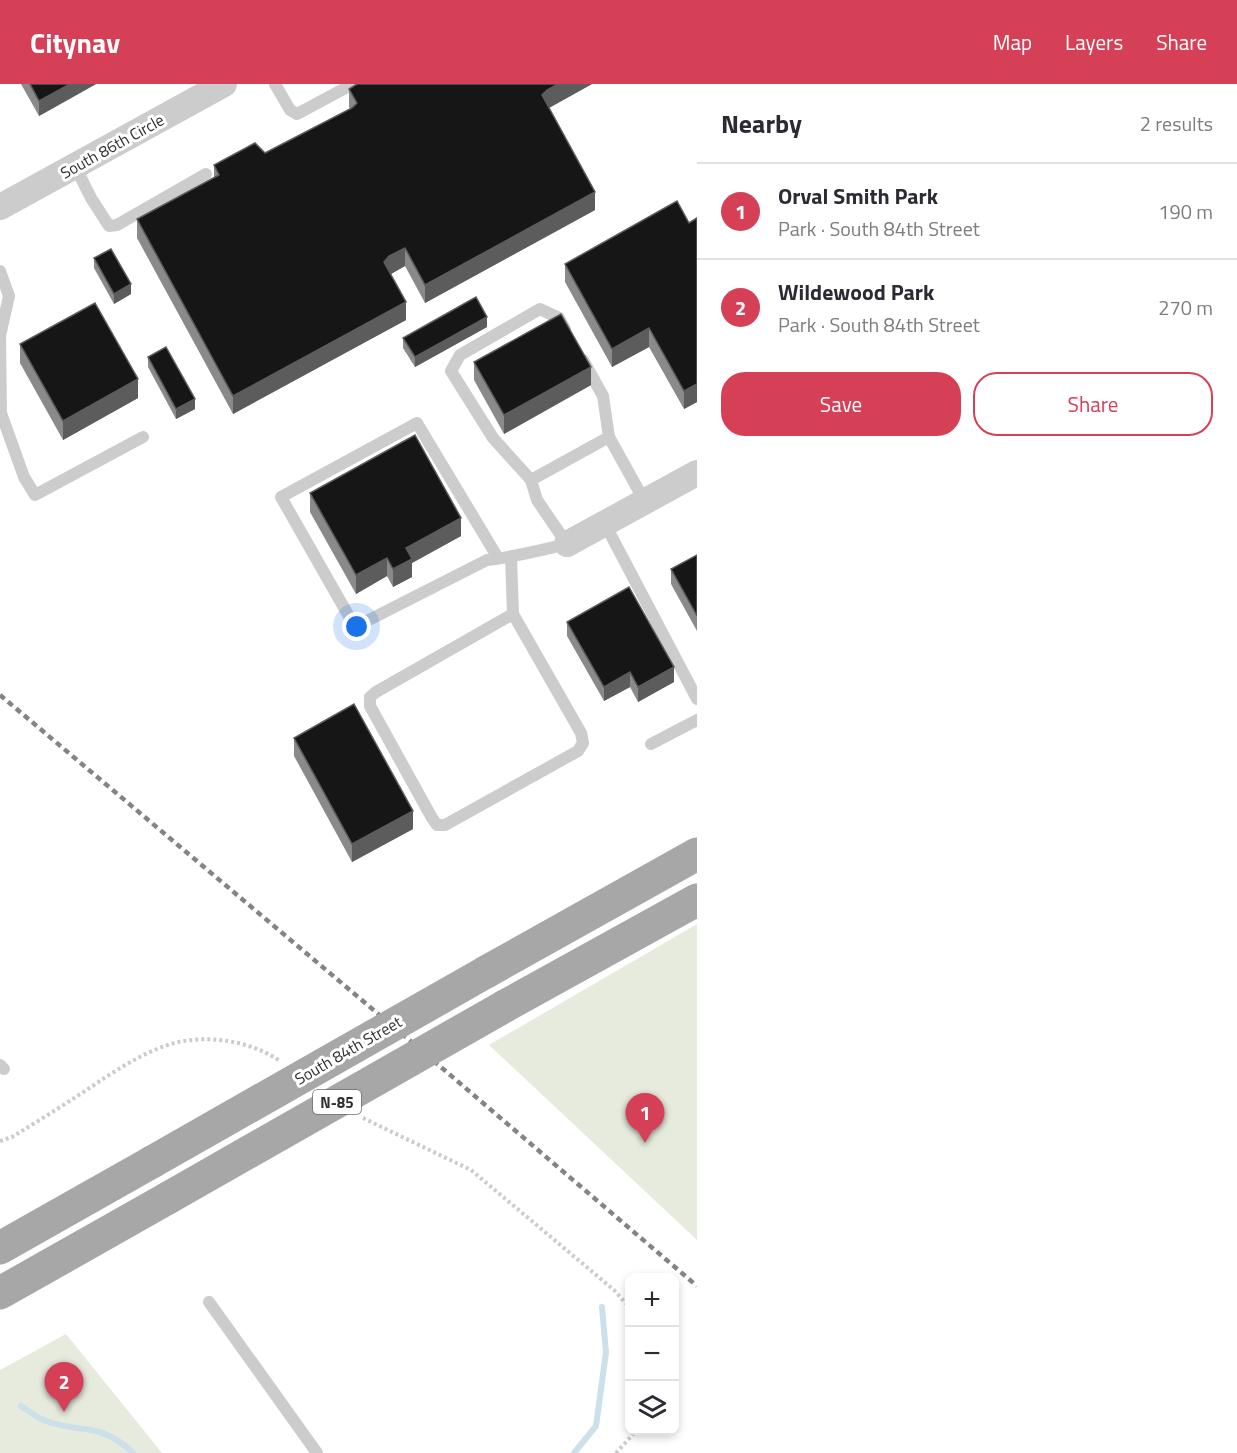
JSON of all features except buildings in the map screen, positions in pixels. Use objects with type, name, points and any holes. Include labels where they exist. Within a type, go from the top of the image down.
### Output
[{"type":"main road","name":"South 84th Street","points":[[0,1248],[697,854]]},
{"type":"main road","name":"N-85","points":[[0,1293],[505,1006],[697,900]]},
{"type":"street","name":"South 86th Circle","points":[[0,207],[224,84]]},
{"type":"street","points":[[567,544],[697,473]]},
{"type":"lane","points":[[275,84],[290,110],[297,114],[353,84]]},
{"type":"lane","points":[[75,166],[91,198],[109,226],[117,225],[206,174]]},
{"type":"lane","points":[[0,272],[9,297],[0,336],[1,413],[24,477],[35,495],[143,437]]},
{"type":"lane","points":[[498,558],[417,423],[281,497],[355,627],[487,560],[512,557],[567,544],[537,500],[531,480],[493,438],[451,371],[460,355],[540,309],[559,318],[603,396],[609,437],[645,502]]},
{"type":"lane","points":[[531,480],[609,437]]},
{"type":"lane","points":[[605,524],[697,699]]},
{"type":"lane","points":[[512,557],[513,614],[581,733],[582,743],[578,751],[445,825],[437,825],[370,706],[370,697],[513,614]]},
{"type":"lane","points":[[651,744],[697,720]]},
{"type":"lane","points":[[209,1302],[317,1453]]},
{"type":"path","points":[[616,1453],[633,1435]]},
{"type":"shaded area","points":[[697,924],[697,1240],[489,1045]]},
{"type":"shaded area","points":[[66,1334],[162,1453],[0,1453],[0,1370]]},
{"type":"waterway","points":[[574,1453],[596,1426],[606,1352],[602,1307]]},
{"type":"waterway","points":[[21,1406],[46,1421],[110,1436],[133,1453]]},
{"type":"railway","points":[[0,695],[697,1286]]},
{"type":"place","name":"Orval Smith Park","points":[[645,1143]]},
{"type":"place","name":"Wildewood Park","points":[[64,1412]]}]
